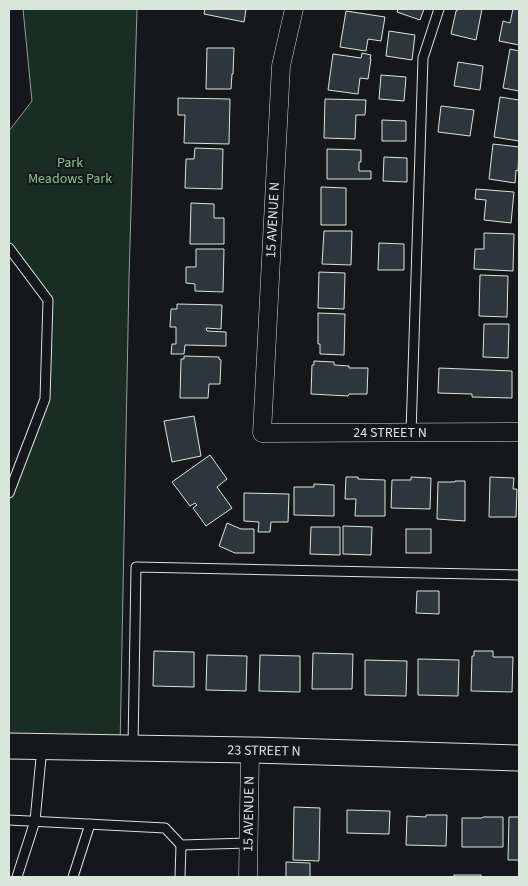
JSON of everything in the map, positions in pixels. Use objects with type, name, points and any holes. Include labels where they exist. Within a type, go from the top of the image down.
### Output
[{"type":"street","name":"15 AVENUE N","points":[[262,433],[281,66],[294,9]]},
{"type":"street","name":"24 STREET N","points":[[262,433],[519,432]]},
{"type":"street","name":"23 STREET N","points":[[9,746],[250,750],[519,758]]},
{"type":"street","name":"15 AVENUE N","points":[[248,877],[250,750]]},
{"type":"lane","points":[[411,433],[423,58],[439,9]]},
{"type":"lane","points":[[9,248],[48,300],[45,399],[9,493]]},
{"type":"lane","points":[[133,748],[136,567],[519,576]]},
{"type":"lane","points":[[17,877],[35,821],[42,747]]},
{"type":"lane","points":[[9,820],[164,828],[180,845],[180,877]]},
{"type":"lane","points":[[73,877],[90,824]]},
{"type":"lane","points":[[180,845],[248,842]]},
{"type":"green space","name":"Park Meadows Park","points":[[23,9],[137,9],[129,278],[120,748],[9,746],[9,493],[45,399],[48,300],[9,248],[9,131],[32,101]]},
{"type":"building","points":[[205,9],[246,9],[244,22],[204,14]]},
{"type":"building","points":[[398,9],[424,9],[420,20],[397,12]]},
{"type":"building","points":[[458,9],[482,9],[476,40],[451,34]]},
{"type":"building","points":[[513,9],[519,9],[519,45],[499,41],[503,21],[510,23]]},
{"type":"building","points":[[346,11],[385,17],[381,41],[368,39],[366,51],[340,47]]},
{"type":"building","points":[[389,31],[415,35],[412,60],[386,56]]},
{"type":"building","points":[[207,48],[234,48],[231,89],[206,89]]},
{"type":"building","points":[[510,49],[519,51],[519,91],[503,88]]},
{"type":"building","points":[[362,53],[371,55],[371,59],[368,79],[360,78],[358,94],[328,90],[333,54],[361,58]]},
{"type":"building","points":[[458,62],[483,66],[480,90],[454,86]]},
{"type":"building","points":[[381,75],[406,77],[404,101],[379,99]]},
{"type":"building","points":[[500,97],[519,100],[519,141],[494,137]]},
{"type":"building","points":[[178,98],[230,99],[229,144],[184,143],[185,115],[178,115]]},
{"type":"building","points":[[325,99],[366,100],[365,115],[356,115],[355,139],[324,138]]},
{"type":"building","points":[[441,106],[474,110],[470,136],[438,132]]},
{"type":"building","points":[[382,120],[406,121],[406,141],[382,141]]},
{"type":"building","points":[[493,144],[519,147],[518,171],[516,170],[515,183],[489,179]]},
{"type":"building","points":[[195,148],[223,149],[222,189],[185,188],[186,159],[194,159]]},
{"type":"building","points":[[327,149],[361,150],[359,171],[371,171],[371,179],[327,179]]},
{"type":"building","points":[[384,157],[407,158],[407,182],[383,181]]},
{"type":"building","points":[[321,187],[346,188],[346,225],[321,225]]},
{"type":"building","points":[[476,189],[514,192],[511,223],[484,220],[486,200],[475,199]]},
{"type":"building","points":[[191,203],[214,204],[214,218],[224,218],[224,244],[190,244]]},
{"type":"building","points":[[324,231],[352,231],[351,265],[322,264]]},
{"type":"building","points":[[484,233],[514,234],[513,271],[474,269],[475,249],[484,249]]},
{"type":"building","points":[[379,243],[404,244],[404,270],[378,270]]},
{"type":"building","points":[[196,249],[224,249],[223,292],[195,291],[195,284],[186,283],[186,267],[196,267]]},
{"type":"building","points":[[319,272],[345,273],[344,309],[318,308]]},
{"type":"building","points":[[480,275],[508,276],[507,317],[479,316]]},
{"type":"building","points":[[177,304],[222,305],[221,329],[206,328],[207,331],[226,332],[226,346],[185,345],[184,354],[171,354],[172,344],[176,344],[176,327],[170,327],[171,309],[177,309]]},
{"type":"building","points":[[318,313],[345,314],[344,355],[320,354],[320,344],[318,344]]},
{"type":"building","points":[[484,324],[509,324],[508,358],[483,357]]},
{"type":"building","points":[[184,356],[219,357],[221,360],[220,384],[209,384],[208,398],[180,398],[181,359],[184,359]]},
{"type":"building","points":[[314,361],[334,362],[334,365],[349,366],[349,368],[368,368],[367,394],[349,394],[348,396],[311,394],[312,365],[314,365]]},
{"type":"building","points":[[439,368],[512,371],[512,398],[472,397],[472,394],[438,393]]},
{"type":"building","points":[[194,416],[201,456],[172,462],[164,421]]},
{"type":"building","points":[[210,455],[227,479],[217,487],[232,508],[206,526],[193,508],[197,505],[195,503],[190,506],[172,482]]},
{"type":"building","points":[[346,477],[385,480],[385,516],[355,516],[356,499],[345,499]]},
{"type":"building","points":[[411,477],[431,478],[430,509],[391,508],[392,480],[411,480]]},
{"type":"building","points":[[490,477],[514,478],[513,489],[517,489],[516,517],[489,517]]},
{"type":"building","points":[[465,481],[465,521],[437,519],[438,482]]},
{"type":"building","points":[[314,484],[334,485],[334,516],[294,515],[294,487],[314,487]]},
{"type":"building","points":[[244,493],[289,494],[288,522],[271,522],[270,532],[258,532],[259,522],[244,521]]},
{"type":"building","points":[[227,523],[241,529],[254,529],[254,553],[235,553],[219,546]]},
{"type":"building","points":[[343,526],[372,527],[371,555],[343,554]]},
{"type":"building","points":[[311,527],[340,527],[340,555],[310,554]]},
{"type":"building","points":[[406,529],[431,529],[431,553],[406,553]]},
{"type":"building","points":[[417,591],[439,591],[439,614],[416,613]]},
{"type":"building","points":[[154,651],[194,652],[194,687],[153,686]]},
{"type":"building","points":[[474,651],[493,651],[493,657],[513,657],[512,692],[471,691],[472,656],[474,656]]},
{"type":"building","points":[[313,653],[353,654],[352,689],[312,689]]},
{"type":"building","points":[[207,655],[247,656],[246,691],[206,690]]},
{"type":"building","points":[[260,655],[300,656],[300,692],[259,691]]},
{"type":"building","points":[[418,659],[459,660],[458,696],[418,695]]},
{"type":"building","points":[[365,660],[407,661],[406,696],[365,695]]},
{"type":"building","points":[[294,807],[320,808],[319,861],[293,860]]},
{"type":"building","points":[[347,810],[390,811],[389,834],[347,833]]},
{"type":"building","points":[[426,815],[447,815],[446,846],[406,845],[407,816],[426,817]]},
{"type":"building","points":[[503,817],[503,847],[462,847],[462,818]]},
{"type":"building","points":[[509,817],[519,817],[519,860],[508,860]]},
{"type":"building","points":[[286,862],[310,863],[310,877],[286,877]]},
{"type":"building","points":[[454,875],[481,875],[481,877],[454,877]]}]
